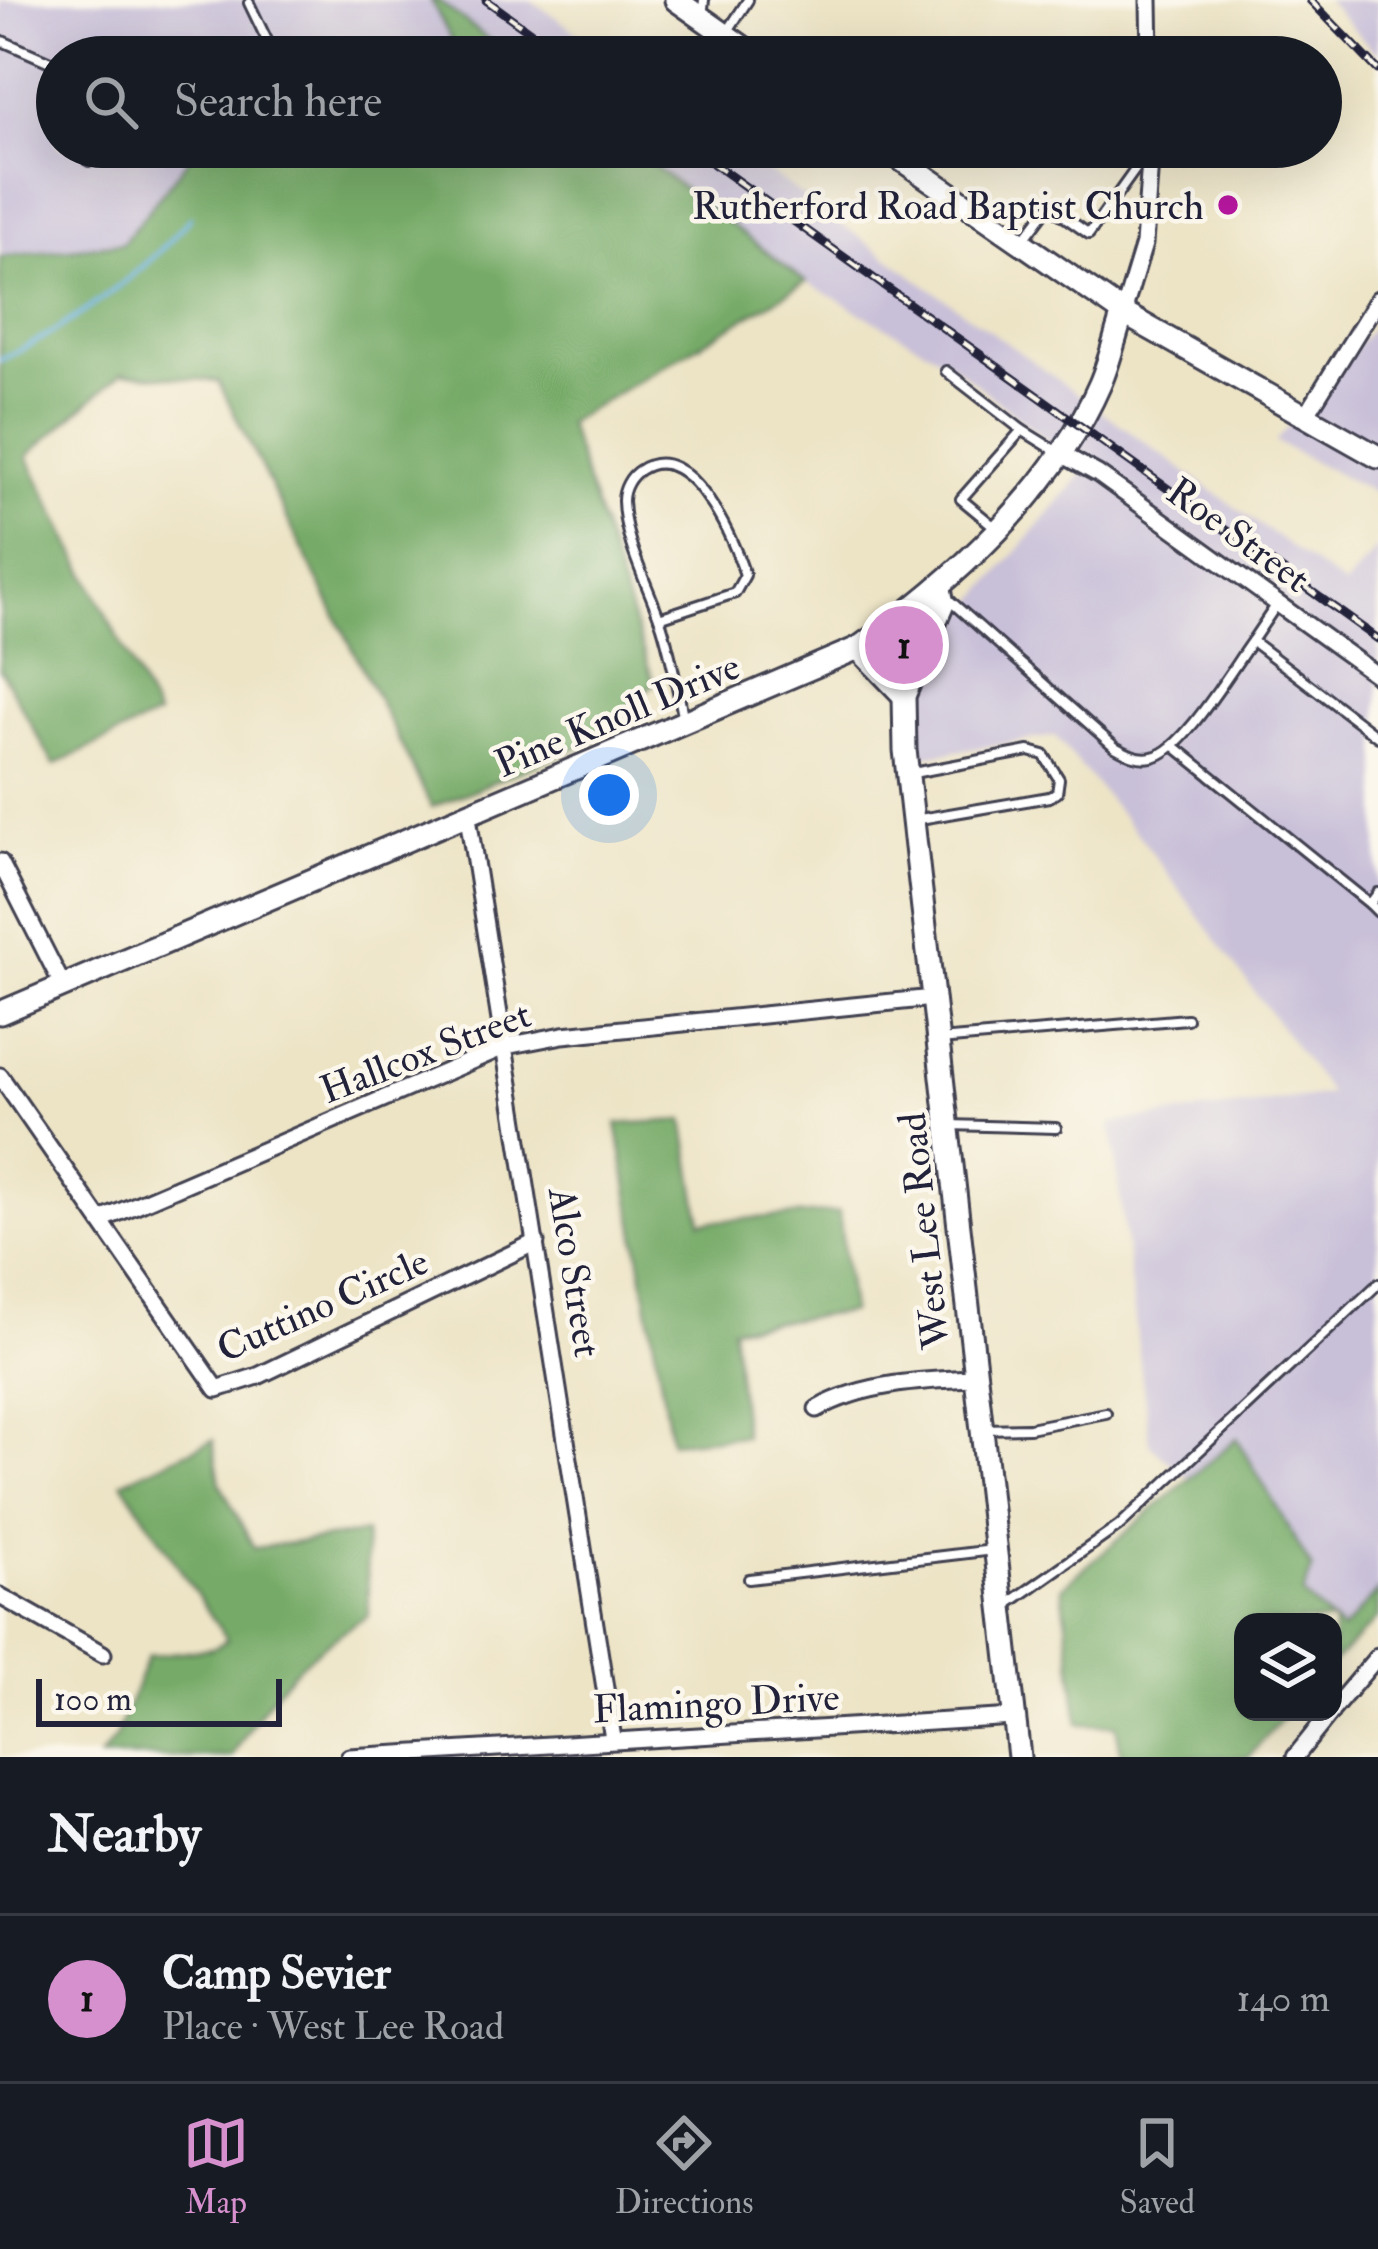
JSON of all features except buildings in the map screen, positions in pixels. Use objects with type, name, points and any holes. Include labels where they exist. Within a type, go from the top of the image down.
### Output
[{"type":"street","points":[[676,0],[703,9],[728,36]]},
{"type":"street","points":[[1149,0],[1150,36]]},
{"type":"street","points":[[913,168],[1123,313],[1378,457]]},
{"type":"street","points":[[1123,313],[1144,244],[1149,168]]},
{"type":"street","points":[[1305,417],[1378,299]]},
{"type":"street","name":"Pine Knoll Drive","points":[[0,1013],[858,648],[940,589],[998,530],[1058,452],[1100,384],[1123,313]]},
{"type":"street","name":"Roe Street","points":[[1058,452],[1098,474],[1378,676]]},
{"type":"street","name":"West Lee Road","points":[[940,589],[943,604],[904,696],[907,774],[1019,1757]]},
{"type":"street","points":[[858,648],[904,696]]},
{"type":"street","name":"Alco Street","points":[[468,817],[614,1739]]},
{"type":"street","points":[[0,862],[64,986]]},
{"type":"street","name":"Hallcox Street","points":[[101,1220],[506,1046],[563,1035],[933,998]]},
{"type":"street","name":"Cuttino Circle","points":[[0,1076],[212,1383],[225,1390],[536,1242]]},
{"type":"street","points":[[817,1409],[853,1393],[975,1378]]},
{"type":"street","points":[[0,1596],[103,1654]]},
{"type":"street","points":[[1342,1699],[1378,1656]]},
{"type":"street","name":"Flamingo Drive","points":[[349,1757],[1015,1717]]},
{"type":"street","points":[[1295,1757],[1324,1721]]},
{"type":"lane","points":[[725,34],[748,0]]},
{"type":"lane","points":[[249,3],[265,36]]},
{"type":"lane","points":[[0,40],[36,56]]},
{"type":"lane","points":[[1020,244],[1049,206],[1089,234],[1136,168]]},
{"type":"lane","points":[[946,371],[1058,452]]},
{"type":"lane","points":[[998,530],[961,499],[1022,430]]},
{"type":"lane","points":[[659,617],[735,593],[745,574],[729,536],[693,479],[672,465],[657,463],[641,469],[622,494],[625,522],[659,617],[685,724]]},
{"type":"lane","points":[[940,589],[1114,747],[1152,758],[1174,746],[1278,603]]},
{"type":"lane","points":[[1252,640],[1378,736]]},
{"type":"lane","points":[[1174,746],[1374,908],[1378,893]]},
{"type":"lane","points":[[907,774],[1029,751],[1043,755],[1059,778],[1057,793],[1049,797],[913,821]]},
{"type":"lane","points":[[938,1040],[1187,1018]]},
{"type":"lane","points":[[947,1125],[1056,1128]]},
{"type":"lane","points":[[1002,1608],[1119,1526],[1378,1284]]},
{"type":"lane","points":[[981,1429],[1029,1428],[1106,1413]]},
{"type":"lane","points":[[749,1579],[994,1550]]},
{"type":"shaded area","points":[[0,0],[431,0],[449,36],[36,36],[36,168],[182,168],[123,243],[0,257]]},
{"type":"shaded area","points":[[437,0],[531,0],[582,36],[484,36]]},
{"type":"shaded area","points":[[1326,0],[1378,0],[1378,55]]},
{"type":"shaded area","points":[[657,168],[763,168],[1345,586],[1378,547],[1378,1591],[1342,1632],[1342,1613],[1322,1613],[1303,1594],[1237,1439],[1188,1478],[1150,1445],[1111,1123],[1330,1094],[1144,842],[1055,736],[920,757],[921,707],[930,669],[973,603],[1085,471],[950,363],[806,282]]},
{"type":"shaded area","points":[[1378,321],[1378,495],[1275,442]]},
{"type":"green space","points":[[431,0],[484,36],[449,36]]},
{"type":"green space","points":[[182,168],[657,168],[806,282],[567,423],[654,683],[596,740],[432,807],[218,381],[122,373],[27,456],[157,716],[54,765],[0,669],[0,257],[123,243]]},
{"type":"green space","points":[[684,1120],[701,1222],[839,1212],[851,1312],[732,1327],[744,1436],[671,1442],[617,1124]]},
{"type":"green space","points":[[1237,1438],[1312,1569],[1303,1595],[1322,1613],[1234,1613],[1234,1721],[1279,1721],[1249,1757],[1122,1757],[1116,1725],[1079,1724],[1062,1587]]},
{"type":"green space","points":[[213,1440],[220,1483],[254,1548],[365,1533],[369,1615],[324,1645],[290,1676],[232,1757],[100,1757],[115,1738],[148,1656],[213,1648],[227,1640],[122,1482]]},
{"type":"green space","points":[[1378,1591],[1378,1618],[1342,1654],[1342,1631]]},
{"type":"waterway","points":[[0,360],[103,298],[152,258],[190,217]]},
{"type":"railway","points":[[486,0],[536,36]]},
{"type":"railway","points":[[1310,0],[1378,70]]},
{"type":"railway","points":[[719,168],[1378,639]]},
{"type":"place","name":"Rutherford Road Baptist Church","points":[[1228,205]]},
{"type":"place","name":"Camp Sevier","points":[[904,645]]}]
